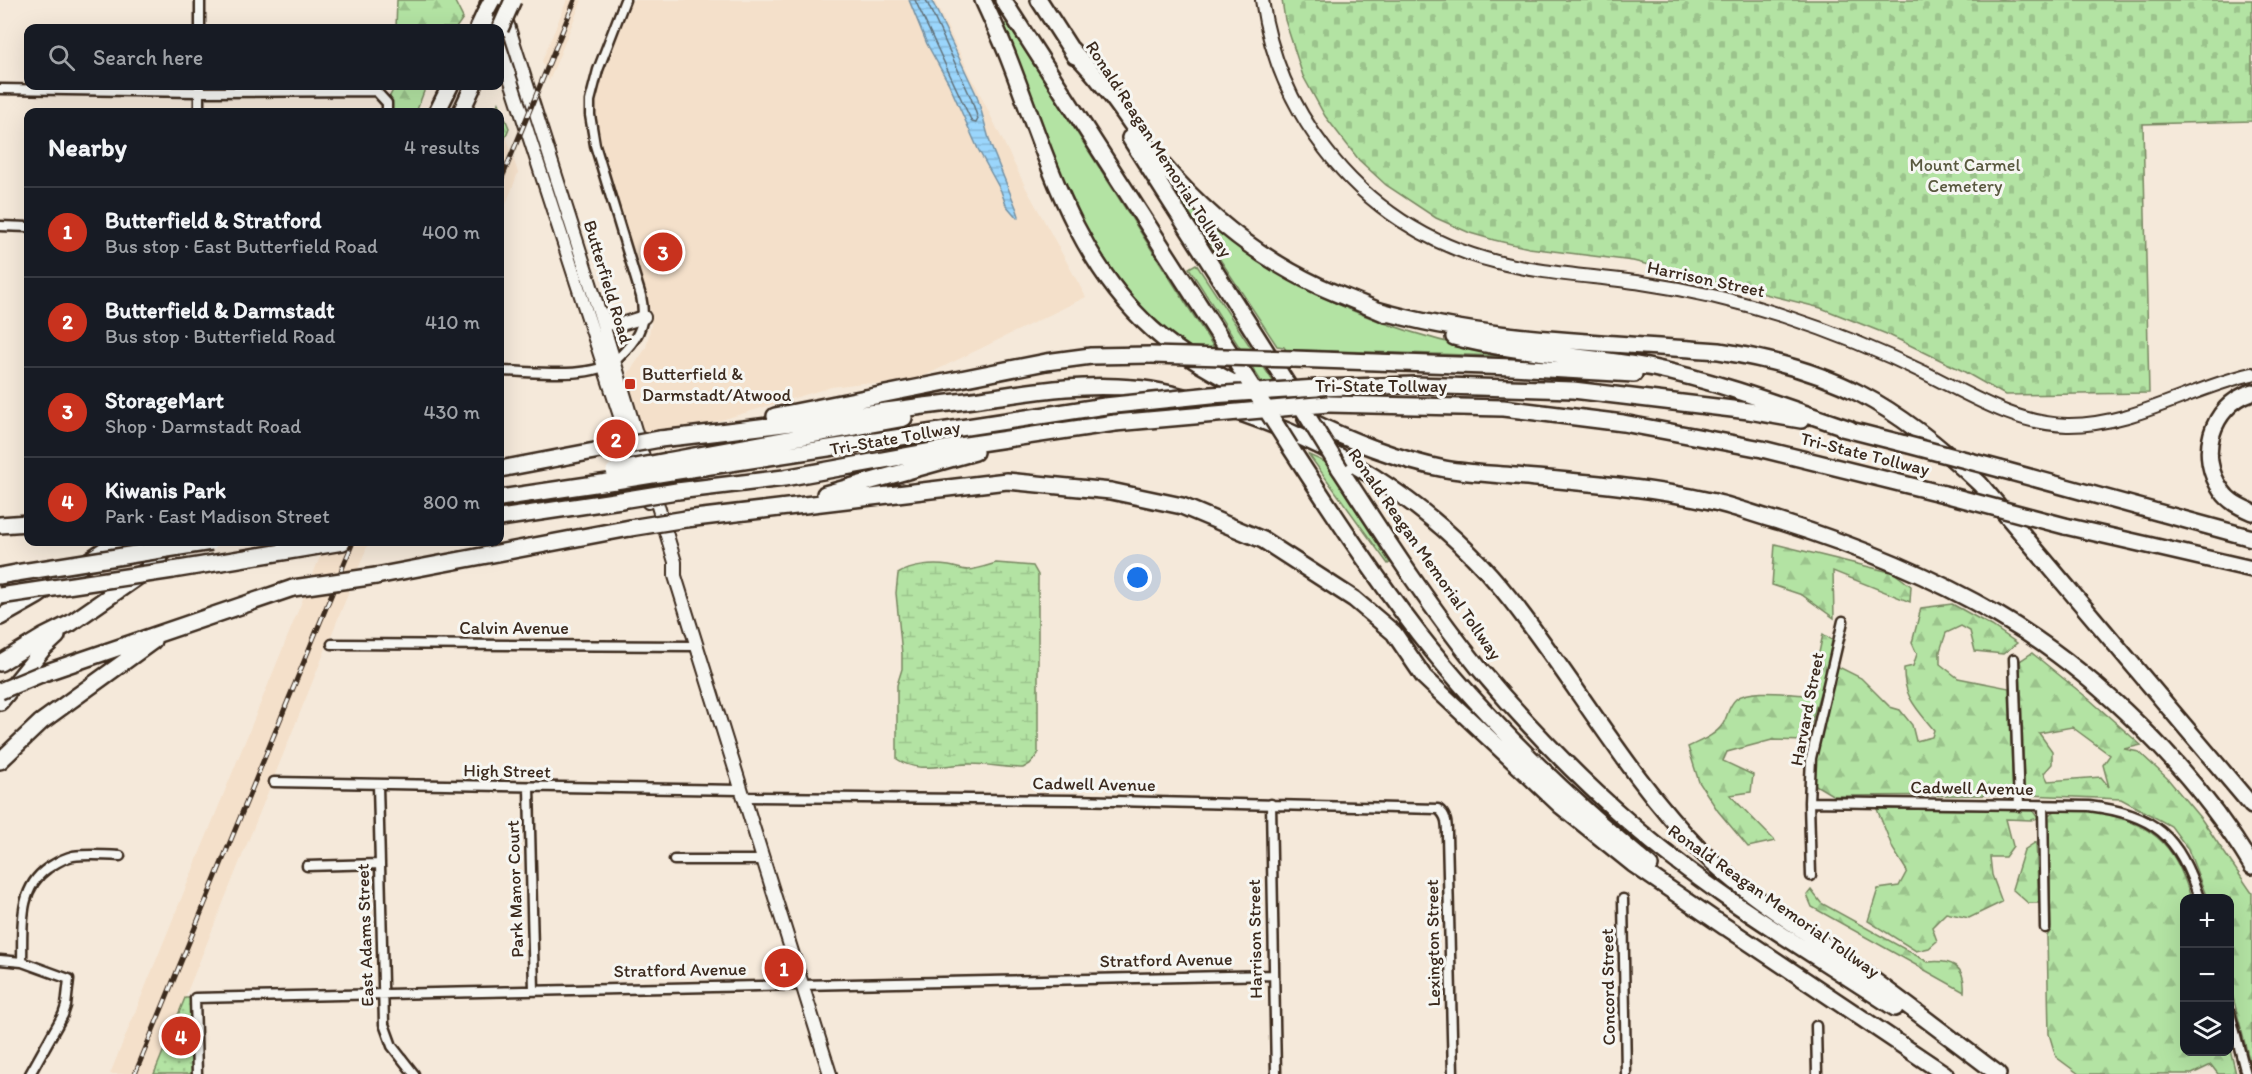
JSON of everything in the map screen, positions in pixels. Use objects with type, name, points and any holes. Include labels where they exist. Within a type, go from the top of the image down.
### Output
[{"type":"highway","points":[[480,24],[492,0]]},
{"type":"highway","points":[[502,24],[513,0]]},
{"type":"highway","points":[[983,0],[1007,53],[1057,187],[1077,229],[1108,281],[1135,312],[1169,343],[1218,375],[1328,430],[1414,461],[1452,470],[1608,486],[1710,501],[1830,537],[1945,586],[2009,622],[2051,651],[2111,699],[2166,752],[2210,806],[2252,866]]},
{"type":"highway","points":[[1003,0],[1340,524],[1420,636],[1480,705],[1573,799],[1725,927]]},
{"type":"highway","name":"Ronald Reagan Memorial Tollway","points":[[1039,0],[1340,469],[1448,627],[1517,711],[1594,790],[1641,832],[1729,898],[1997,1074]]},
{"type":"highway","points":[[1071,49],[1102,83],[1161,163],[1213,217],[1238,238],[1292,272],[1318,285],[1425,329],[1484,345],[1655,369],[1726,388],[1850,429]]},
{"type":"highway","points":[[439,108],[448,90]]},
{"type":"highway","points":[[463,108],[471,90]]},
{"type":"highway","points":[[1377,310],[1422,322],[1489,334],[1719,351],[1757,357],[1823,376],[1868,397],[1913,426],[1980,484],[2252,807]]},
{"type":"highway","points":[[504,468],[1046,362],[1091,357],[1151,355],[1293,359],[1605,372],[1726,388]]},
{"type":"highway","name":"Tri-State Tollway","points":[[504,497],[669,466],[1105,406],[1211,395],[1414,385],[1573,390],[1749,411],[1850,429],[2252,538]]},
{"type":"highway","points":[[660,439],[1045,390],[1110,387],[1147,390],[1191,398],[1229,408],[1300,437],[1348,460],[1386,485],[1433,520],[1487,571],[1537,634],[1653,796],[1678,827],[1706,855],[1756,897],[1882,986],[1997,1074]]},
{"type":"highway","points":[[2252,392],[2235,401],[2224,411],[2215,424],[2208,452],[2215,479],[2223,493],[2234,503],[2252,512]]},
{"type":"highway","points":[[669,466],[978,404],[1012,395]]},
{"type":"highway","name":"Tri-State Tollway","points":[[504,517],[677,491],[784,478],[1025,436],[1115,423],[1328,404],[1503,408],[1697,435],[1944,494],[2065,526],[2252,569]]},
{"type":"highway","points":[[782,507],[1025,436]]},
{"type":"highway","points":[[0,691],[41,674],[293,588],[376,576],[630,528],[782,507],[1007,481],[1111,491],[1182,506],[1263,540],[1354,599],[1394,633],[1424,677],[1561,806],[1633,864],[1944,1074]]},
{"type":"highway","points":[[2,525],[24,523]]},
{"type":"highway","points":[[0,617],[37,596],[110,546]]},
{"type":"highway","points":[[0,663],[71,623],[146,571],[170,546]]},
{"type":"highway","points":[[0,576],[188,546]]},
{"type":"highway","points":[[0,596],[315,546]]},
{"type":"highway","points":[[0,702],[42,650],[71,623]]},
{"type":"highway","points":[[0,761],[41,722],[165,632]]},
{"type":"main road","points":[[484,0],[493,24]]},
{"type":"main road","name":"Butterfield Road","points":[[500,0],[598,308],[608,364]]},
{"type":"main road","name":"Harrison Street","points":[[1262,0],[1271,44],[1288,90],[1312,132],[1332,159],[1358,187],[1382,207],[1409,226],[1464,252],[1527,268],[1717,296],[1773,312],[1852,340],[1927,374],[1966,395],[2010,413],[2065,425],[2114,419],[2206,387],[2252,374]]},
{"type":"main road","name":"Butterfield Road","points":[[504,59],[608,364],[668,565],[675,576],[830,1074]]},
{"type":"main road","points":[[598,308],[605,321],[618,325],[644,317]]},
{"type":"street","points":[[200,0],[200,24]]},
{"type":"street","points":[[504,371],[580,372],[608,364],[636,338],[644,317],[641,296],[595,145],[590,115],[592,87],[625,0]]},
{"type":"street","points":[[0,89],[24,89]]},
{"type":"street","points":[[199,108],[200,90]]},
{"type":"street","points":[[288,90],[376,91],[387,102],[387,108]]},
{"type":"street","points":[[0,226],[24,227]]},
{"type":"street","name":"Harvard Street","points":[[1811,876],[1809,802],[1811,758],[1843,621]]},
{"type":"street","name":"Calvin Avenue","points":[[332,644],[697,646]]},
{"type":"street","points":[[2014,659],[2019,806]]},
{"type":"street","name":"High Street","points":[[274,783],[742,794]]},
{"type":"street","name":"East Adams Street","points":[[378,785],[382,993],[387,1034],[396,1052],[414,1074]]},
{"type":"street","name":"Park Manor Court","points":[[529,788],[534,990]]},
{"type":"street","name":"Cadwell Avenue","points":[[742,794],[1431,808],[1443,812]]},
{"type":"street","name":"Cadwell Avenue","points":[[1809,802],[2089,806],[2114,809],[2134,815],[2160,829],[2174,843],[2184,859],[2197,894]]},
{"type":"street","name":"Harrison Street","points":[[1271,804],[1276,1074]]},
{"type":"street","points":[[2043,806],[2045,928]]},
{"type":"street","name":"Lexington Street","points":[[1443,812],[1447,836],[1453,1074]]},
{"type":"street","points":[[22,962],[24,903],[39,873],[69,857],[120,856]]},
{"type":"street","points":[[675,860],[762,860]]},
{"type":"street","points":[[307,866],[379,864]]},
{"type":"street","name":"Concord Street","points":[[1623,899],[1626,1074]]},
{"type":"street","points":[[0,960],[22,962],[69,979],[63,1015],[30,1074]]},
{"type":"street","name":"Stratford Avenue","points":[[197,1074],[195,998],[1274,975]]},
{"type":"street","points":[[1816,1026],[1817,1074]]},
{"type":"street","points":[[2234,1031],[2246,1074]]},
{"type":"shaded area","points":[[567,0],[582,0],[549,81],[542,61]]},
{"type":"shaded area","points":[[631,0],[934,0],[1026,188],[1086,297],[910,383],[885,385],[863,383],[831,387],[647,445],[627,380],[628,374],[646,348],[651,313],[598,140],[594,113],[594,100],[600,78]]},
{"type":"shaded area","points":[[504,129],[518,173],[504,210]]},
{"type":"shaded area","points":[[324,546],[367,546],[154,1074],[110,1074]]},
{"type":"green space","points":[[397,0],[454,0],[463,18],[459,24],[396,24]]},
{"type":"green space","name":"Mount Carmel Cemetery","points":[[1282,0],[2252,0],[2252,121],[2143,124],[2149,393],[2005,395],[1963,371],[1889,335],[1821,308],[1633,261],[1529,248],[1494,240],[1470,233],[1436,218],[1386,185],[1359,160],[1325,116],[1303,76],[1285,20]]},
{"type":"green space","points":[[1007,23],[1215,349],[1184,346],[1137,303],[1089,237],[1068,195],[1031,93],[1002,26]]},
{"type":"green space","points":[[393,90],[424,90],[418,108],[391,108],[390,96]]},
{"type":"green space","points":[[504,116],[509,128],[504,141]]},
{"type":"green space","points":[[1181,196],[1261,260],[1315,293],[1392,326],[1446,342],[1500,354],[1500,356],[1286,350],[1284,347],[1277,346],[1179,197]]},
{"type":"green space","points":[[1196,264],[1284,398],[1266,389],[1189,268]]},
{"type":"green space","points":[[1309,455],[1325,462],[1390,563],[1388,564]]},
{"type":"green space","points":[[1775,544],[1894,573],[1911,586],[1910,602],[1833,571],[1834,618],[1802,595],[1772,585]]},
{"type":"green space","points":[[996,563],[1033,566],[1038,575],[1038,754],[1030,764],[1023,768],[971,764],[923,767],[905,764],[897,759],[897,685],[902,669],[896,593],[898,574],[923,566],[943,565],[968,570]]},
{"type":"green space","points":[[1952,604],[2017,643],[2003,654],[1975,651],[1970,631],[1961,626],[1946,633],[1940,651],[1940,664],[1958,678],[2009,688],[2013,795],[1834,796],[1814,784],[1815,755],[1837,666],[1861,678],[1890,707],[1900,710],[1912,725],[1916,741],[1932,737],[1934,730],[1909,695],[1904,678],[1904,668],[1913,666],[1917,654],[1912,643],[1921,608]]},
{"type":"green space","points":[[1823,634],[1832,640],[1828,666],[1806,741],[1772,740],[1727,752],[1723,761],[1753,775],[1751,792],[1730,795],[1775,841],[1748,847],[1718,811],[1699,782],[1688,747],[1716,732],[1725,721],[1733,702],[1743,695],[1772,692],[1810,695]]},
{"type":"green space","points":[[2032,653],[2141,745],[2124,749],[2139,752],[2167,778],[2202,820],[2252,893],[2252,1071],[2234,1001],[2234,894],[2205,894],[2188,849],[2171,826],[2121,799],[2028,795],[2024,788],[2020,661]],"holes":[[[2072,727],[2110,755],[2103,765],[2109,787],[2101,777],[2048,781],[2044,773],[2052,764],[2052,751],[2039,733]]]},
{"type":"green space","points":[[1877,809],[2032,810],[2038,818],[2006,819],[2013,846],[2005,857],[1990,857],[1992,875],[2002,902],[1969,918],[1946,913],[1932,927],[1937,941],[1929,948],[1916,951],[1868,921],[1878,889],[1899,886],[1907,871],[1893,849]]},
{"type":"green space","points":[[2093,810],[2113,816],[2145,829],[2168,848],[2190,894],[2180,894],[2180,1056],[2232,1056],[2236,1074],[2218,1074],[2211,1065],[2192,1074],[2079,1074],[2056,1057],[2049,1034],[2047,936],[2051,930],[2048,815],[2055,811]]},
{"type":"green space","points":[[2036,842],[2039,903],[2028,903],[2012,889],[2024,850]]},
{"type":"green space","points":[[1811,890],[1821,903],[1928,962],[1950,963],[1955,966],[1962,975],[1964,992],[1812,907],[1807,895]]},
{"type":"green space","points":[[185,998],[192,998],[193,1074],[154,1074]]},
{"type":"water","points":[[909,0],[931,0],[934,5],[977,96],[991,146],[1019,216],[1017,218],[1006,205],[978,149],[949,84],[927,44]]},
{"type":"railway","points":[[504,173],[575,0]]},
{"type":"railway","points":[[135,1074],[351,546]]},
{"type":"place","name":"StorageMart","points":[[663,252]]},
{"type":"place","name":"Butterfield & Darmstadt/Atwood","points":[[630,384]]},
{"type":"place","name":"Butterfield & Darmstadt","points":[[616,439]]},
{"type":"place","name":"Butterfield & Stratford","points":[[784,968]]},
{"type":"place","name":"Kiwanis Park","points":[[181,1036]]}]
